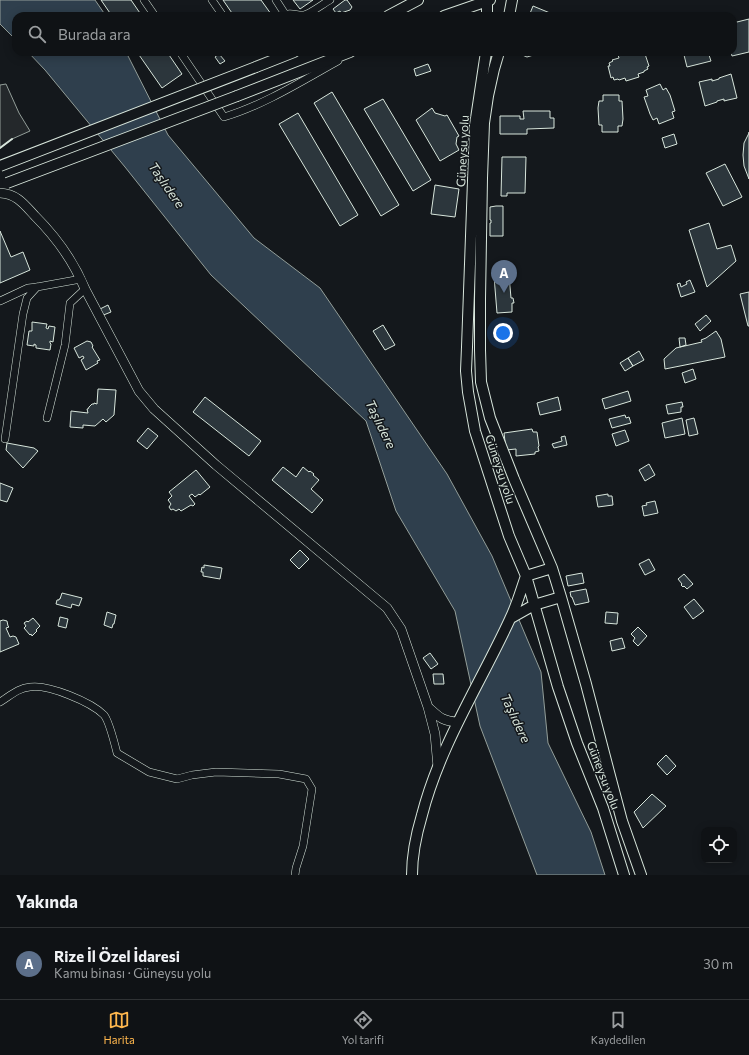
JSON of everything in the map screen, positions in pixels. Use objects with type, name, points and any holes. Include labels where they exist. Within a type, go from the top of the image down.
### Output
[{"type":"main road","points":[[396,12],[418,0]]},
{"type":"main road","points":[[455,12],[488,0],[487,12]]},
{"type":"main road","points":[[510,12],[512,0]]},
{"type":"main road","points":[[0,166],[284,56]]},
{"type":"main road","points":[[4,185],[340,56]]},
{"type":"main road","name":"Güneysu yolu","points":[[485,56],[475,125],[466,371],[468,392],[475,431],[509,536],[526,576],[558,687],[577,743],[603,808],[624,875]]},
{"type":"main road","points":[[498,56],[488,96],[484,123],[480,299],[481,382],[490,418],[552,568],[562,597],[608,772],[640,875]]},
{"type":"main road","points":[[412,875],[412,864],[417,832],[430,786],[438,767],[460,719],[511,618],[526,576],[552,568]]},
{"type":"main road","points":[[511,618],[534,605],[562,597]]},
{"type":"street","points":[[144,0],[152,12]]},
{"type":"street","points":[[212,0],[220,12]]},
{"type":"street","points":[[276,0],[282,12]]},
{"type":"street","points":[[310,12],[330,0]]},
{"type":"street","points":[[183,56],[224,117],[241,112],[270,98],[347,56]]},
{"type":"street","points":[[0,193],[8,194],[20,200],[51,232],[63,248],[81,279],[139,391],[154,409],[216,465],[387,608],[400,629],[428,707],[435,734],[438,767]]},
{"type":"street","points":[[0,301],[28,288],[81,279]]},
{"type":"street","points":[[5,439],[23,314],[27,298],[37,287]]},
{"type":"street","points":[[47,418],[65,345],[70,303],[86,289]]},
{"type":"street","points":[[0,702],[19,690],[30,686],[45,687],[62,692],[85,702],[104,716],[113,737],[117,753],[148,772],[177,778],[216,772],[279,774],[306,780],[312,789],[303,846],[295,875]]},
{"type":"street","points":[[428,707],[442,719],[449,722],[460,719]]},
{"type":"shaded area","points":[[6,84],[19,113],[30,131],[12,139],[0,148],[0,85]]},
{"type":"water","points":[[0,0],[95,0],[103,12],[12,12],[12,36],[0,24]]},
{"type":"water","name":"Taşlıdere","points":[[32,56],[128,56],[168,135],[254,238],[320,288],[447,474],[492,556],[541,672],[548,743],[591,832],[605,875],[537,875],[480,726],[455,611],[396,511],[366,421],[211,275],[45,70]]},
{"type":"building","points":[[101,0],[131,0],[139,12],[109,12]]},
{"type":"building","points":[[223,0],[261,0],[270,12],[231,12]]},
{"type":"building","points":[[293,0],[313,0],[300,9]]},
{"type":"building","points":[[345,0],[347,0],[352,7],[350,10],[344,12],[335,12],[333,9]]},
{"type":"building","points":[[533,6],[548,12],[531,12]]},
{"type":"building","points":[[749,19],[749,52],[737,55],[737,22]]},
{"type":"building","points":[[140,56],[170,56],[182,74],[162,88]]},
{"type":"building","points":[[221,56],[225,61],[220,64],[215,57]]},
{"type":"building","points":[[618,56],[646,56],[649,66],[644,72],[638,74],[639,77],[626,81],[625,78],[614,80],[613,77],[611,78],[608,66],[610,66],[609,63],[613,61],[612,60],[619,58]]},
{"type":"building","points":[[684,56],[709,56],[711,61],[687,67]]},
{"type":"building","points":[[428,64],[431,71],[416,76],[414,69]]},
{"type":"building","points":[[731,74],[737,98],[724,101],[724,99],[705,106],[699,82],[712,79],[712,81]]},
{"type":"building","points":[[660,84],[663,90],[666,88],[670,95],[675,111],[672,112],[674,118],[659,124],[657,118],[653,120],[644,97],[648,96],[646,90]]},
{"type":"building","points":[[332,92],[399,205],[381,216],[314,103]]},
{"type":"building","points":[[603,95],[619,95],[619,101],[622,101],[623,119],[622,126],[618,126],[618,132],[602,132],[602,125],[599,125],[598,108],[599,101],[603,101]]},
{"type":"building","points":[[383,99],[431,180],[413,191],[364,109]]},
{"type":"building","points":[[432,108],[435,113],[445,116],[447,115],[459,136],[457,137],[456,144],[459,150],[440,161],[416,120]]},
{"type":"building","points":[[523,111],[550,111],[550,118],[554,118],[554,128],[527,129],[527,134],[500,134],[500,116],[520,116],[520,119],[524,119]]},
{"type":"building","points":[[298,113],[358,215],[340,226],[279,124]]},
{"type":"building","points":[[749,133],[749,179],[744,166],[743,155],[744,143]]},
{"type":"building","points":[[674,134],[677,144],[665,148],[662,138]]},
{"type":"building","points":[[502,157],[526,157],[525,193],[507,193],[507,196],[501,196]]},
{"type":"building","points":[[725,164],[742,197],[723,206],[706,173]]},
{"type":"building","points":[[435,185],[459,189],[455,217],[431,214]]},
{"type":"building","points":[[503,206],[503,236],[490,236],[490,207]]},
{"type":"building","points":[[709,223],[717,249],[731,245],[736,261],[707,287],[689,230]]},
{"type":"building","points":[[0,231],[11,257],[23,252],[30,270],[0,283]]},
{"type":"building","points":[[509,275],[511,298],[513,298],[514,303],[512,303],[512,312],[497,313],[494,276]]},
{"type":"building","points":[[690,280],[695,292],[681,297],[677,284],[680,283],[681,287],[687,284],[686,282]]},
{"type":"building","points":[[749,292],[749,326],[748,326],[740,294]]},
{"type":"building","points":[[108,305],[111,312],[101,316],[98,310]]},
{"type":"building","points":[[706,315],[711,321],[700,331],[695,324]]},
{"type":"building","points":[[32,322],[47,324],[46,328],[48,329],[49,326],[55,327],[53,342],[50,341],[50,350],[36,348],[36,345],[34,344],[34,346],[27,345],[29,331],[32,331]]},
{"type":"building","points":[[383,325],[395,345],[385,350],[373,331]]},
{"type":"building","points":[[716,331],[721,339],[725,357],[665,369],[664,359],[676,348],[702,342],[701,340]]},
{"type":"building","points":[[679,338],[685,338],[686,345],[680,347]]},
{"type":"building","points":[[87,341],[91,342],[92,347],[100,360],[97,361],[98,363],[86,370],[81,360],[84,358],[83,356],[79,358],[74,348]]},
{"type":"building","points":[[639,351],[644,360],[633,366],[628,358]]},
{"type":"building","points":[[628,358],[633,366],[625,371],[620,363]]},
{"type":"building","points":[[693,369],[696,379],[685,383],[682,373]]},
{"type":"building","points":[[98,389],[116,390],[114,415],[106,422],[103,419],[95,426],[83,425],[83,428],[70,427],[71,411],[88,413],[87,409],[92,404],[97,404]]},
{"type":"building","points":[[628,391],[631,401],[605,409],[602,399]]},
{"type":"building","points":[[205,397],[261,441],[249,456],[193,412]]},
{"type":"building","points":[[558,397],[561,410],[540,415],[537,403]]},
{"type":"building","points":[[682,402],[683,407],[681,407],[681,412],[668,414],[666,405]]},
{"type":"building","points":[[625,415],[626,418],[629,417],[631,423],[612,428],[609,419]]},
{"type":"building","points":[[682,418],[685,434],[665,438],[662,423]]},
{"type":"building","points":[[694,418],[698,434],[689,436],[686,420]]},
{"type":"building","points":[[148,428],[158,436],[147,449],[137,441]]},
{"type":"building","points":[[532,429],[533,432],[537,432],[539,451],[535,452],[535,454],[516,456],[516,449],[506,450],[504,433]]},
{"type":"building","points":[[625,430],[629,441],[616,446],[612,434]]},
{"type":"building","points":[[565,436],[567,445],[554,448],[552,444],[562,441],[561,437]]},
{"type":"building","points":[[7,443],[34,448],[38,451],[23,468],[6,450]]},
{"type":"building","points":[[649,464],[655,475],[645,481],[639,470]]},
{"type":"building","points":[[283,467],[296,477],[303,467],[314,474],[313,475],[319,480],[311,489],[323,500],[312,513],[272,480]]},
{"type":"building","points":[[196,470],[210,487],[200,495],[199,494],[195,497],[192,494],[189,496],[195,504],[193,506],[191,505],[181,511],[179,509],[176,511],[173,509],[171,510],[169,507],[171,504],[168,500],[172,496],[169,492]]},
{"type":"building","points":[[0,483],[13,488],[7,502],[0,500]]},
{"type":"building","points":[[608,494],[608,496],[612,496],[613,505],[598,507],[596,496]]},
{"type":"building","points":[[655,501],[658,513],[644,516],[642,506],[647,505],[646,503]]},
{"type":"building","points":[[300,550],[309,559],[299,569],[290,560]]},
{"type":"building","points":[[649,559],[655,570],[645,575],[639,564]]},
{"type":"building","points":[[204,565],[222,568],[220,579],[203,576],[203,572],[201,572]]},
{"type":"building","points":[[582,573],[584,583],[568,586],[566,576]]},
{"type":"building","points":[[684,574],[693,584],[687,589],[681,585],[682,584],[678,579]]},
{"type":"building","points":[[586,589],[589,602],[575,605],[570,592]]},
{"type":"building","points":[[62,593],[82,598],[79,606],[72,604],[71,608],[56,604]]},
{"type":"building","points":[[694,599],[704,611],[693,619],[684,607]]},
{"type":"building","points":[[107,612],[116,615],[112,628],[104,625]]},
{"type":"building","points":[[606,612],[618,613],[617,624],[605,623]]},
{"type":"building","points":[[60,617],[68,619],[66,628],[58,626]]},
{"type":"building","points":[[33,618],[40,626],[32,636],[24,628],[26,626],[24,623]]},
{"type":"building","points":[[0,621],[7,621],[9,627],[6,628],[10,637],[16,637],[19,644],[0,652]]},
{"type":"building","points":[[638,627],[647,636],[638,646],[633,641],[635,638],[631,634]]},
{"type":"building","points":[[622,638],[625,648],[612,651],[610,641]]},
{"type":"building","points":[[430,653],[438,664],[431,669],[423,658]]},
{"type":"building","points":[[433,674],[443,674],[444,684],[434,684]]},
{"type":"building","points":[[666,755],[676,766],[667,775],[657,764]]},
{"type":"building","points":[[652,794],[666,806],[643,828],[634,812]]},
{"type":"wall","points":[[0,148],[12,139]]},
{"type":"place","name":"Rize İl Özel İdaresi","points":[[504,293]]}]
